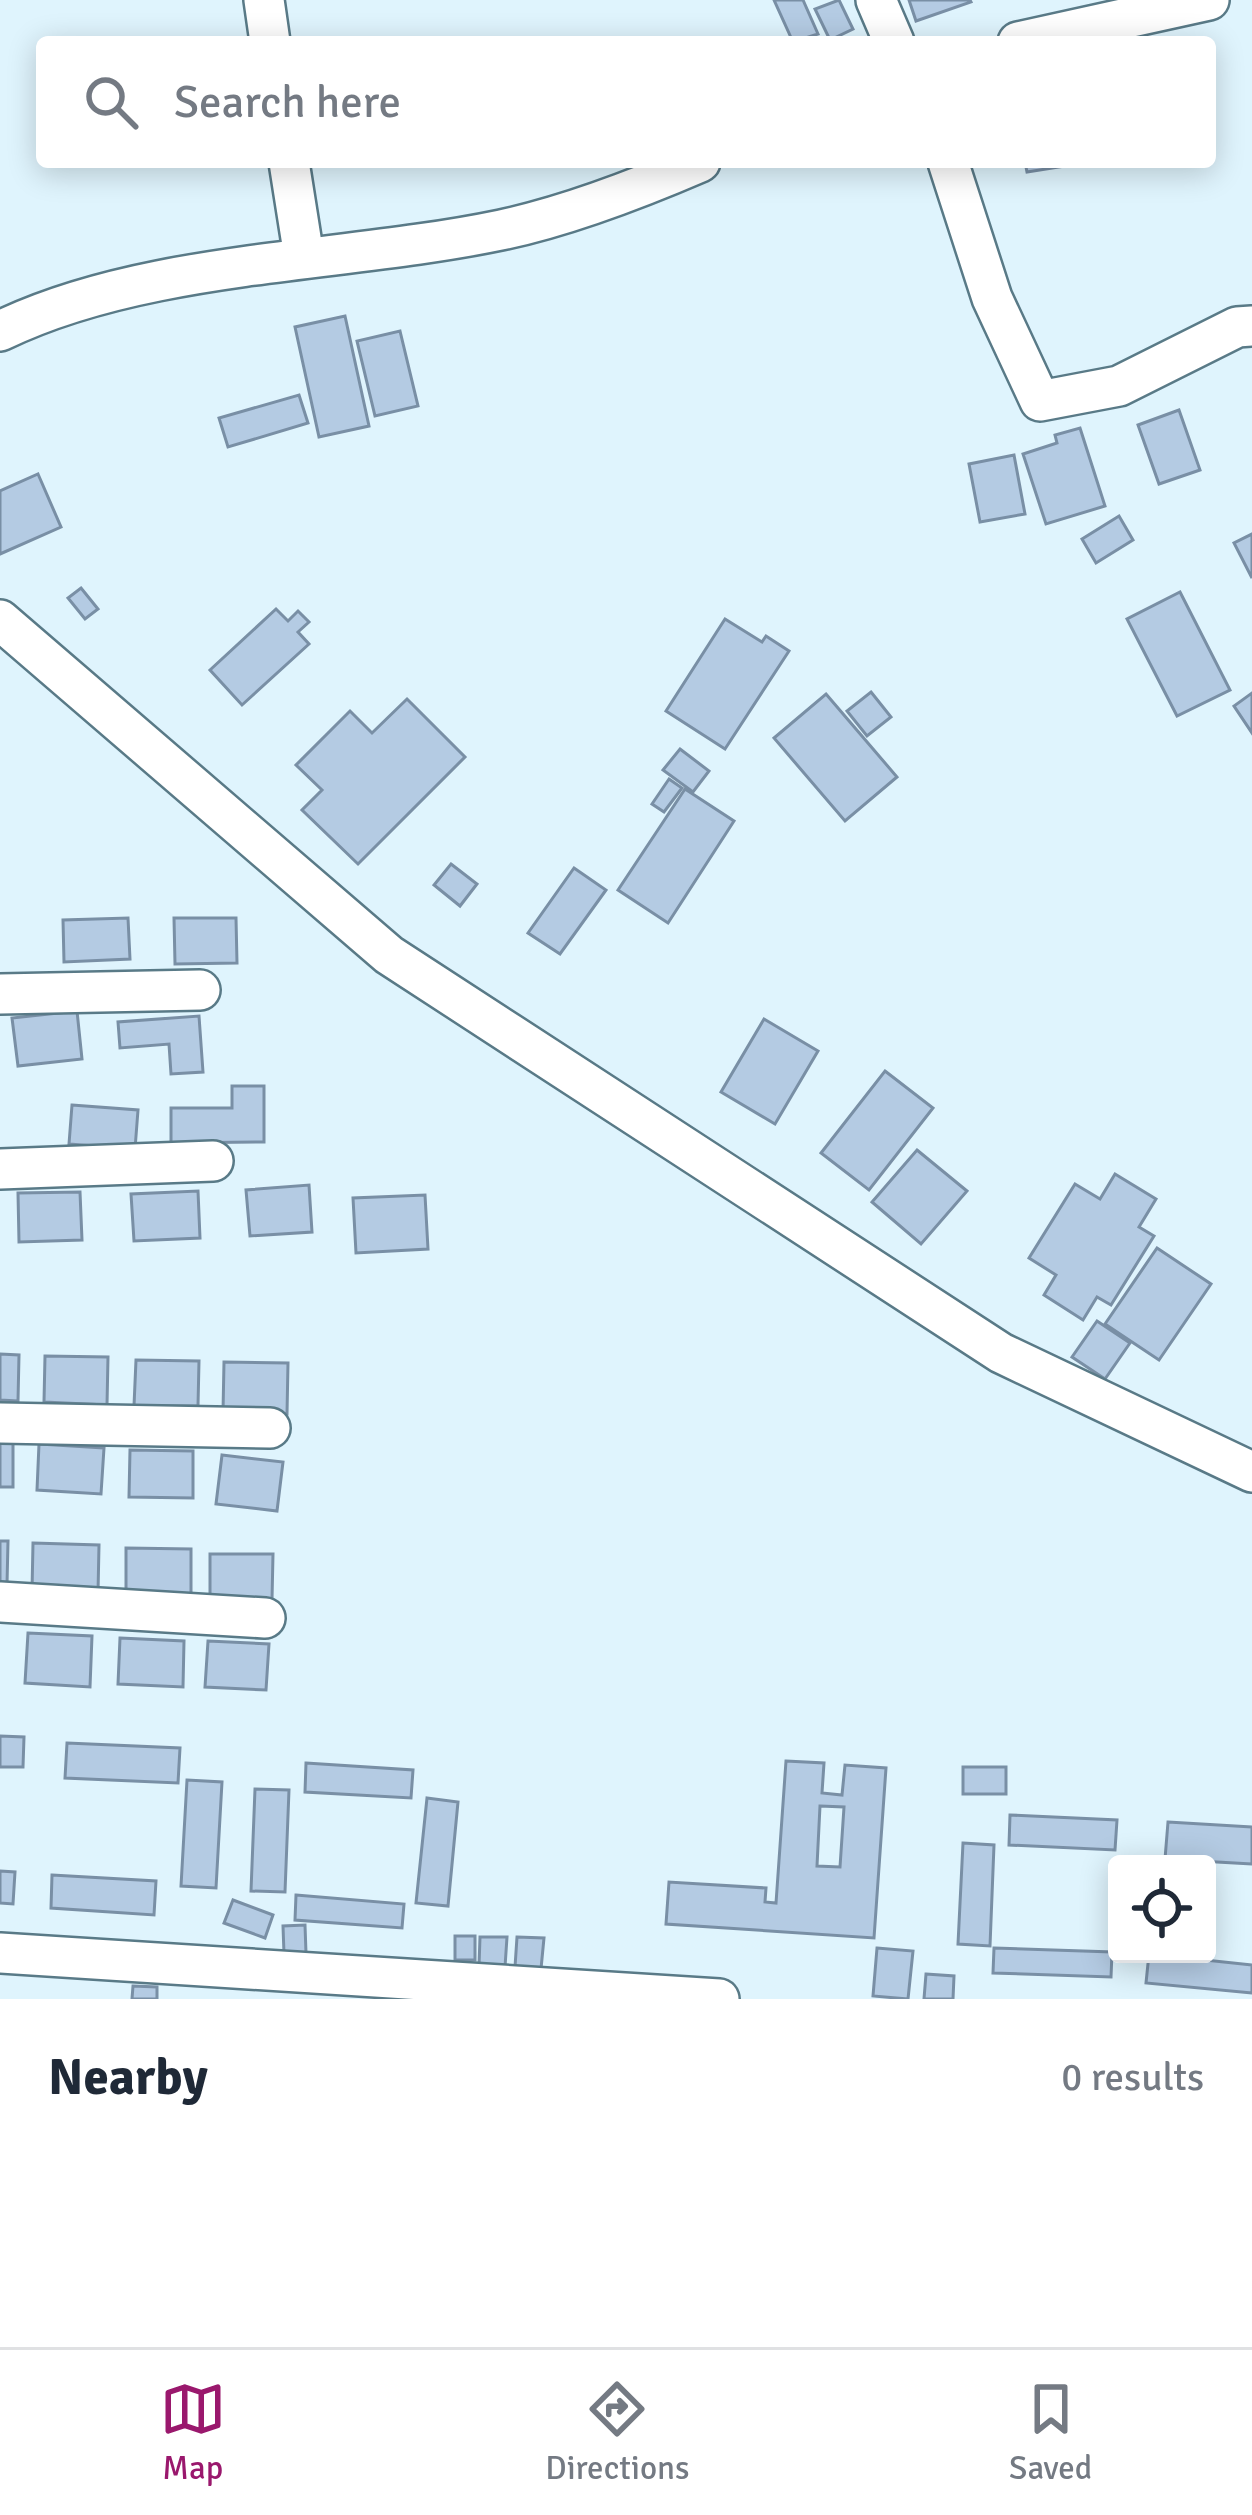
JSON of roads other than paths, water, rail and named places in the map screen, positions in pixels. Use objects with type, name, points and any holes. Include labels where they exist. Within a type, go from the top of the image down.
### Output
[{"type":"street","points":[[264,0],[269,36]]},
{"type":"street","points":[[875,0],[891,36]]},
{"type":"street","points":[[1045,36],[1209,0]]},
{"type":"street","points":[[290,168],[304,256]]},
{"type":"street","points":[[0,331],[51,306],[304,256],[503,230],[683,168]]},
{"type":"street","points":[[950,168],[992,298],[1040,400],[1119,386],[1237,327],[1252,326]]},
{"type":"street","points":[[0,620],[389,955],[1001,1353],[1252,1472]]},
{"type":"street","points":[[0,994],[200,990]]},
{"type":"street","points":[[0,1169],[213,1161]]},
{"type":"street","points":[[0,1424],[270,1428]]},
{"type":"street","points":[[0,1602],[265,1618]]},
{"type":"street","points":[[0,1953],[719,1999]]}]
